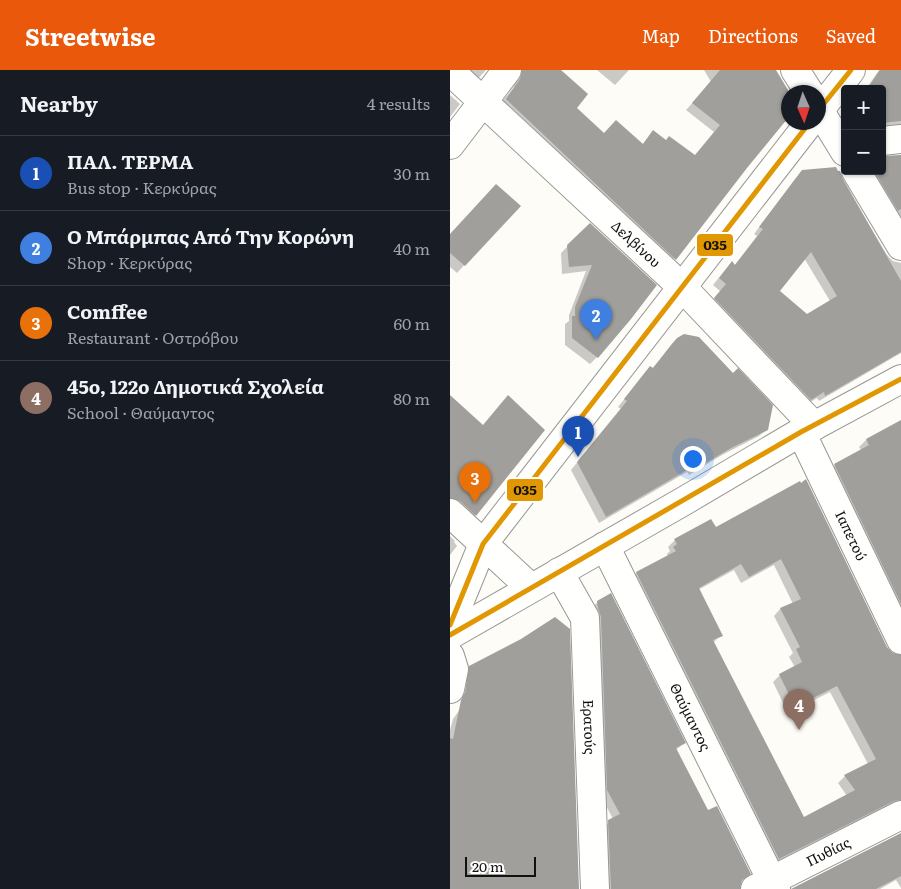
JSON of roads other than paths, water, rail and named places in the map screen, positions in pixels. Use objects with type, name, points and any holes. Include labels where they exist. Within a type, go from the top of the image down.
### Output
[{"type":"street","points":[[450,144],[507,70]]},
{"type":"street","points":[[795,70],[803,85]]},
{"type":"street","points":[[826,97],[851,70]]},
{"type":"street","name":"Δελβίνου","points":[[450,71],[682,287],[808,429]]},
{"type":"street","points":[[826,124],[841,144]]},
{"type":"street","points":[[450,625],[483,544],[682,287],[799,130]]},
{"type":"street","points":[[886,141],[901,139]]},
{"type":"street","points":[[858,175],[901,246]]},
{"type":"street","points":[[450,635],[808,429],[901,379]]},
{"type":"street","name":"Ιαπετού","points":[[808,429],[901,640]]},
{"type":"street","points":[[450,514],[531,588]]},
{"type":"street","name":"Θαύμαντος","points":[[605,546],[767,886]]},
{"type":"street","name":"Ερατούς","points":[[559,572],[585,618],[595,889]]},
{"type":"street","points":[[450,656],[454,669],[450,689]]},
{"type":"street","name":"Πυθίας","points":[[767,886],[901,815]]},
{"type":"place","name":"Ο Μπάρμπας Από Την Κορώνη","points":[[596,340]]},
{"type":"place","name":"ΠΑΛ. ΤΕΡΜΑ","points":[[578,457]]},
{"type":"place","name":"Comffee","points":[[475,503]]},
{"type":"place","name":"45ο, 122ο Δημοτικά Σχολεία","points":[[799,730]]}]
